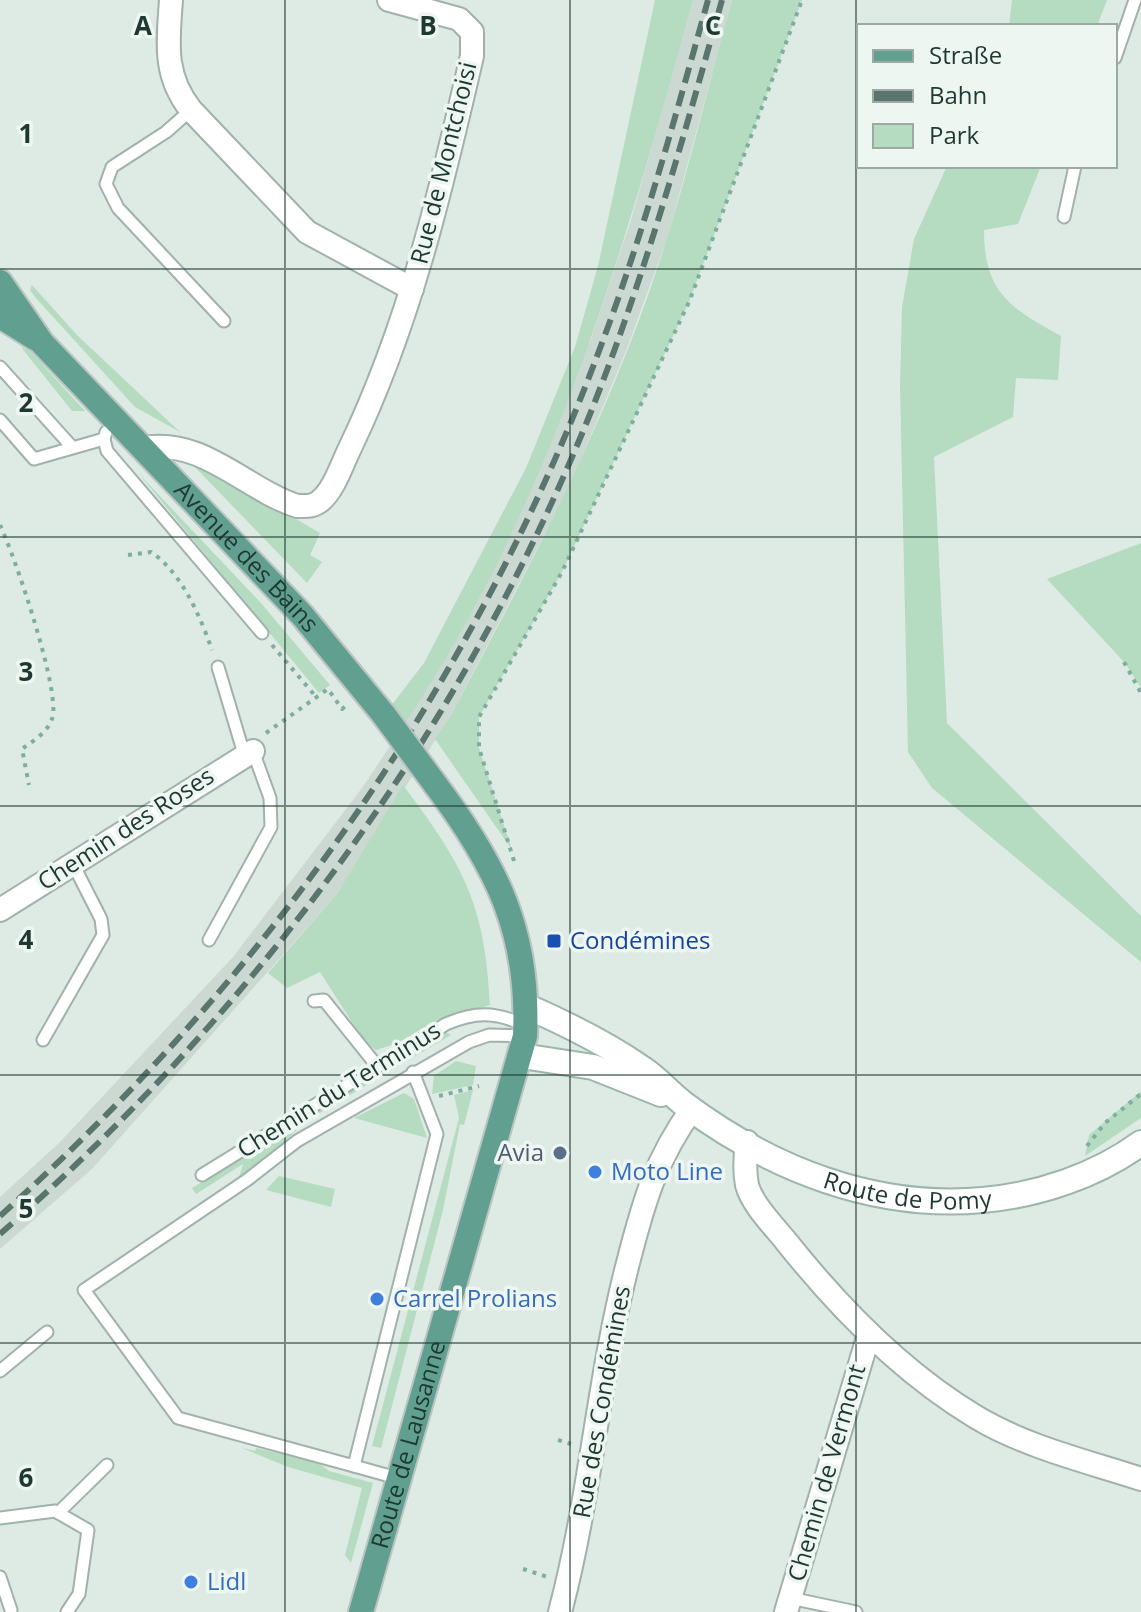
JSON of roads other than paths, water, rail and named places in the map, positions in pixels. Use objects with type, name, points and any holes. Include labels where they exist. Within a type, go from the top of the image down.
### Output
[{"type":"main road","points":[[0,282],[42,343]]},
{"type":"main road","points":[[4,322],[42,343]]},
{"type":"main road","name":"Avenue des Bains","points":[[42,343],[109,429],[145,448],[302,615],[384,715],[435,784]]},
{"type":"main road","name":"Route de Lausanne","points":[[361,1612],[525,1031],[521,949],[511,910],[479,848],[435,784]]},
{"type":"main road","name":"Route de Pomy","points":[[525,1031],[593,1067],[688,1107],[793,1168],[841,1187],[883,1197],[927,1202],[1021,1195],[1092,1171],[1141,1143]]},
{"type":"main road","name":"Route de Pomy","points":[[525,1031],[597,1039],[646,1070],[688,1107]]},
{"type":"street","name":"Rue de Montchoisi","points":[[171,0],[169,69],[178,94],[191,110],[307,232],[412,289]]},
{"type":"street","name":"Rue de Montchoisi","points":[[145,448],[166,444],[194,452],[284,502],[310,506],[327,494],[378,388],[412,289],[445,175],[472,56],[472,32],[459,19],[389,0]]},
{"type":"street","name":"Chemin des Roses","points":[[0,910],[248,752]]},
{"type":"street","name":"Rue des Condémines","points":[[560,1612],[581,1519],[604,1360],[624,1277],[651,1179],[688,1107]]},
{"type":"street","points":[[747,1142],[744,1166],[748,1187],[758,1205],[803,1262],[869,1334],[925,1382],[977,1417],[1021,1440],[1141,1479]]},
{"type":"street","name":"Chemin de Vermont","points":[[788,1605],[869,1334]]},
{"type":"lane","points":[[1117,52],[1135,0]]},
{"type":"lane","points":[[191,110],[166,132],[112,167],[106,184],[118,208],[224,321]]},
{"type":"lane","points":[[1064,217],[1075,168]]},
{"type":"lane","points":[[0,367],[72,447]]},
{"type":"lane","points":[[0,420],[34,459],[72,447],[109,429]]},
{"type":"lane","points":[[109,429],[107,451],[262,633]]},
{"type":"lane","points":[[209,940],[271,827],[270,798],[248,752],[218,667]]},
{"type":"lane","points":[[43,1040],[103,935],[101,919],[73,864]]},
{"type":"lane","points":[[314,1001],[324,1000],[377,1066]]},
{"type":"lane","name":"Chemin du Terminus","points":[[202,1175],[377,1066],[463,1017],[492,1013],[525,1031]]},
{"type":"lane","points":[[397,1478],[178,1418],[84,1290],[247,1180],[297,1141],[413,1072],[489,1035],[525,1031]]},
{"type":"lane","points":[[354,1466],[437,1134],[413,1072]]},
{"type":"lane","points":[[0,1371],[47,1332]]},
{"type":"lane","points":[[58,1513],[107,1465]]},
{"type":"lane","points":[[0,1518],[58,1513],[88,1530],[79,1594],[67,1612]]},
{"type":"lane","points":[[0,1577],[11,1610]]},
{"type":"lane","points":[[788,1605],[856,1612]]},
{"type":"railway","points":[[0,1216],[97,1124],[189,1026],[275,924],[354,817],[427,705],[493,588],[551,468],[602,343],[646,216],[708,0]]},
{"type":"railway","points":[[0,1234],[93,1149],[180,1058],[263,963],[340,863],[411,759],[476,651],[534,539],[606,372],[660,214],[722,0]]},
{"type":"place","name":"Condémines","points":[[554,941]]},
{"type":"place","name":"Avia","points":[[560,1153]]},
{"type":"place","name":"Moto Line","points":[[595,1172]]},
{"type":"place","name":"Carrel Prolians","points":[[377,1299]]},
{"type":"place","name":"Lidl","points":[[191,1582]]}]
